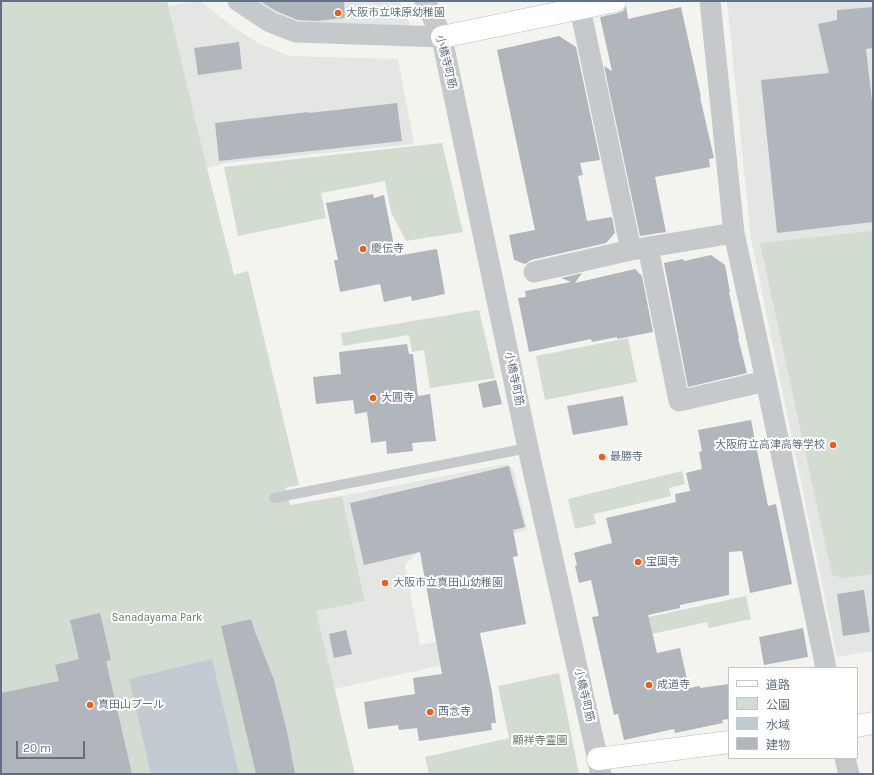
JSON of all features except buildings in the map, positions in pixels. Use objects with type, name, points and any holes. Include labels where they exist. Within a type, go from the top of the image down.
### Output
[{"type":"street","points":[[238,1],[270,22],[296,32],[442,37],[615,1]]},
{"type":"street","name":"小橋寺町筋","points":[[425,1],[442,37],[528,448],[600,767]]},
{"type":"street","points":[[710,1],[734,233],[826,667]]},
{"type":"street","points":[[580,8],[639,248],[679,401],[766,381]]},
{"type":"street","points":[[534,272],[639,248],[734,233]]},
{"type":"street","points":[[858,726],[873,723]]},
{"type":"street","points":[[600,767],[728,742]]},
{"type":"street","points":[[845,759],[849,774]]},
{"type":"lane","points":[[274,498],[528,448]]},
{"type":"shaded area","points":[[200,1],[233,27],[260,44],[289,56],[398,59],[414,144],[226,163],[207,168],[168,6]]},
{"type":"shaded area","name":"大阪市立味原幼稚園","points":[[253,1],[399,1],[410,24],[407,29],[294,26]]},
{"type":"shaded area","name":"大阪府立高津高等学校","points":[[727,1],[873,1],[873,651],[837,657],[751,239]]},
{"type":"shaded area","name":"大阪市立真田山幼稚園","points":[[506,464],[513,468],[527,530],[482,540],[422,548],[405,565],[420,645],[442,640],[447,664],[334,689],[316,611],[365,600],[342,496]]},
{"type":"green space","name":"Sanadayama Park","points":[[1,1],[167,1],[234,275],[248,271],[299,485],[285,488],[290,505],[342,496],[365,601],[316,611],[355,774],[1,774]]},
{"type":"green space","points":[[442,143],[463,232],[406,241],[391,212],[385,181],[321,193],[326,218],[238,236],[224,167]]},
{"type":"green space","points":[[873,231],[873,574],[842,578],[832,575],[760,243]]},
{"type":"green space","points":[[479,310],[495,378],[430,388],[424,350],[412,352],[409,335],[343,346],[341,333]]},
{"type":"green space","points":[[628,338],[637,382],[545,400],[536,356]]},
{"type":"green space","points":[[682,471],[685,484],[669,488],[671,496],[594,514],[596,524],[575,529],[568,499]]},
{"type":"green space","points":[[746,596],[751,619],[709,628],[707,622],[647,635],[644,618]]},
{"type":"green space","name":"顯祥寺霊園","points":[[559,673],[579,774],[429,774],[425,757],[509,738],[498,686]]},
{"type":"water","points":[[212,659],[239,774],[151,774],[129,679]]},
{"type":"place","name":"大阪市立味原幼稚園","points":[[338,13]]},
{"type":"place","name":"慶伝寺","points":[[363,249]]},
{"type":"place","name":"大圓寺","points":[[373,398]]},
{"type":"place","name":"大阪府立高津高等学校","points":[[833,445]]},
{"type":"place","name":"最勝寺","points":[[602,457]]},
{"type":"place","name":"宝国寺","points":[[638,562]]},
{"type":"place","name":"大阪市立真田山幼稚園","points":[[385,583]]},
{"type":"place","name":"成道寺","points":[[649,685]]},
{"type":"place","name":"真田山プール","points":[[90,705]]},
{"type":"place","name":"西念寺","points":[[430,712]]}]
